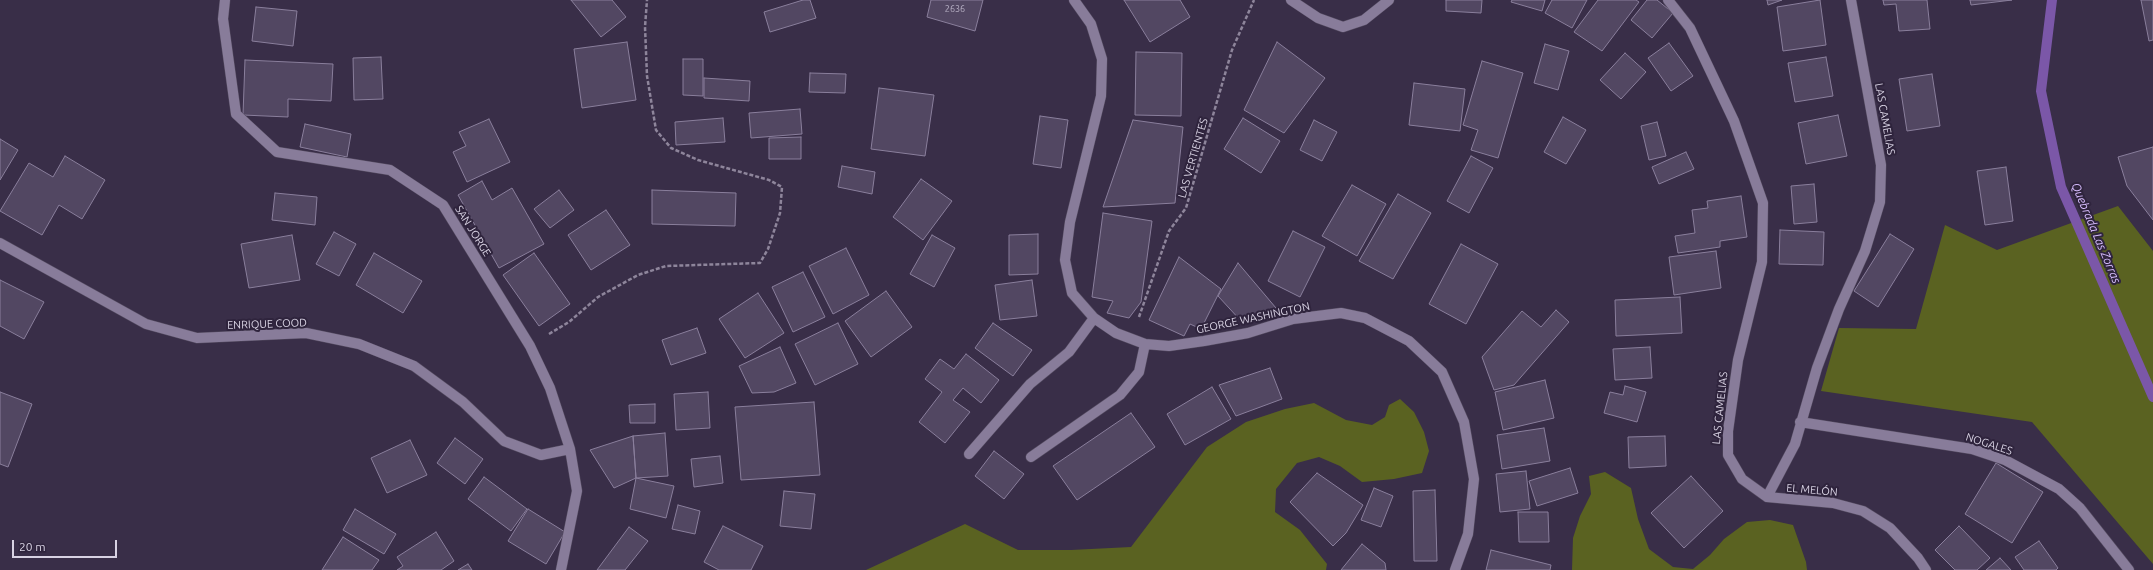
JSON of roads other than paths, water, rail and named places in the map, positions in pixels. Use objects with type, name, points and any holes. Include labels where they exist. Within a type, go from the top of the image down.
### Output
[{"type":"street","name":"SAN JORGE","points":[[225,0],[222,19],[236,114],[277,152],[390,170],[443,205],[530,346],[550,388],[570,449],[578,491],[561,570]]},
{"type":"street","name":"GEORGE WASHINGTON","points":[[1074,0],[1091,24],[1102,59],[1101,96],[1070,222],[1065,260],[1072,294],[1094,318],[1116,333],[1145,344],[1169,346],[1204,341],[1248,333],[1293,319],[1341,313],[1365,318],[1409,342],[1442,372],[1464,422],[1474,479],[1468,534],[1455,570]]},
{"type":"street","points":[[1291,0],[1318,18],[1343,27],[1364,20],[1388,0]]},
{"type":"street","name":"LAS CAMELIAS","points":[[1668,0],[1690,28],[1728,107],[1763,203],[1762,262],[1738,360],[1728,431],[1728,455],[1742,480],[1767,497],[1795,444],[1800,422],[1817,368],[1839,309],[1865,251],[1880,202],[1881,165],[1851,0]]},
{"type":"street","name":"ENRIQUE COOD","points":[[0,243],[146,324],[197,338],[306,333],[359,344],[414,366],[463,402],[504,441],[541,455],[570,449]]},
{"type":"street","points":[[969,454],[1030,384],[1069,352],[1094,318]]},
{"type":"street","points":[[1031,457],[1120,395],[1139,372],[1145,344]]},
{"type":"street","name":"NOGALES","points":[[1800,422],[1972,449],[2005,460],[2059,489],[2080,508],[2129,570]]},
{"type":"street","name":"EL MELÓN","points":[[1767,497],[1833,503],[1863,511],[1890,528],[1918,558],[1926,570]]},
{"type":"waterway","name":"Quebrada Las Zorras","points":[[2052,0],[2041,91],[2061,187],[2153,397]]}]
